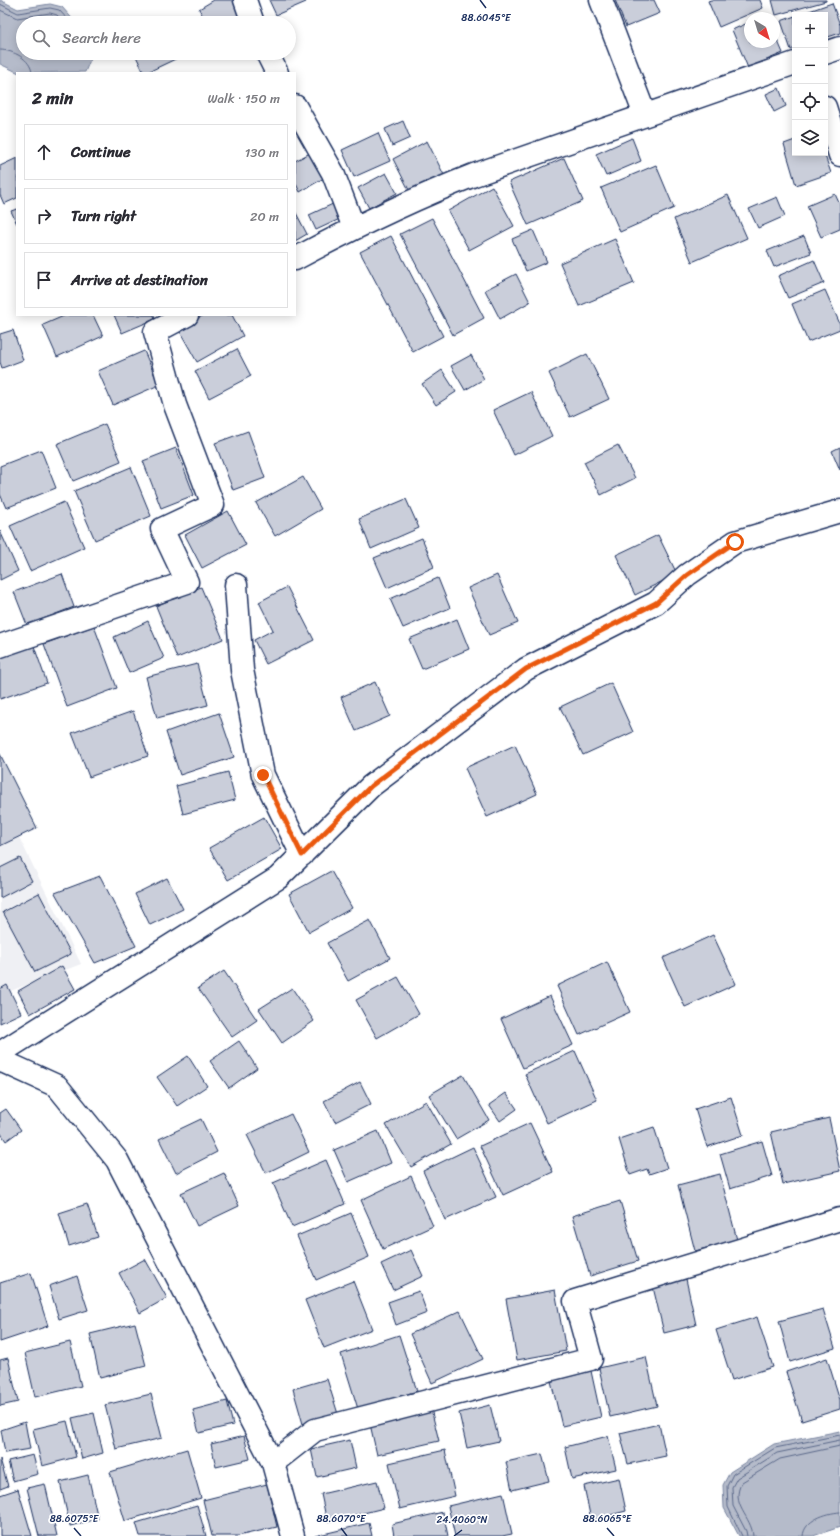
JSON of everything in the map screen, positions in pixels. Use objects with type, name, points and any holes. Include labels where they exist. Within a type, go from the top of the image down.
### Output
[{"type":"street","points":[[245,0],[251,16]]},
{"type":"street","points":[[601,0],[645,115]]},
{"type":"street","points":[[828,52],[840,48]]},
{"type":"street","points":[[270,60],[276,72]]},
{"type":"street","points":[[296,258],[354,228],[443,187],[792,64]]},
{"type":"street","points":[[296,108],[333,173],[354,228]]},
{"type":"street","points":[[828,117],[840,155]]},
{"type":"street","points":[[0,646],[187,582],[162,528],[213,505],[176,405],[155,332],[185,316]]},
{"type":"street","points":[[0,1053],[278,878],[371,786],[526,669],[656,603],[687,575],[735,542],[840,511]]},
{"type":"street","points":[[236,585],[242,670],[263,775],[302,855]]},
{"type":"street","points":[[0,1060],[57,1086],[117,1160],[273,1463],[293,1536]]},
{"type":"street","points":[[273,1463],[314,1430],[591,1359],[575,1302],[840,1219]]},
{"type":"shaded area","points":[[16,831],[81,964],[0,995],[0,839]]},
{"type":"water","points":[[0,0],[18,9],[50,4],[62,7],[70,16],[16,16],[16,60],[90,60],[85,72],[17,72],[0,64]]},
{"type":"water","points":[[840,1431],[840,1527],[813,1536],[739,1536],[724,1508],[723,1485],[730,1472],[774,1444]]},
{"type":"building","points":[[214,0],[233,0],[243,16],[203,16],[199,9]]},
{"type":"building","points":[[269,0],[305,0],[306,2],[276,15]]},
{"type":"building","points":[[615,0],[654,0],[660,13],[626,27]]},
{"type":"building","points":[[760,0],[763,8],[754,12],[744,12],[744,16],[719,27],[708,1]]},
{"type":"building","points":[[772,0],[826,0],[780,14],[780,12],[775,12]]},
{"type":"building","points":[[832,3],[840,25],[840,33],[828,37],[828,12],[806,12]]},
{"type":"building","points":[[792,17],[791,50],[781,21]]},
{"type":"building","points":[[744,25],[744,48],[780,48],[780,46],[783,53],[748,68],[732,30]]},
{"type":"building","points":[[138,60],[173,60],[148,72],[144,72]]},
{"type":"building","points":[[779,88],[786,106],[774,112],[766,94]]},
{"type":"building","points":[[403,121],[410,138],[392,146],[385,129]]},
{"type":"building","points":[[378,133],[390,161],[354,177],[342,150]]},
{"type":"building","points":[[632,138],[641,161],[606,176],[596,154]]},
{"type":"building","points":[[427,141],[444,175],[410,192],[393,159]]},
{"type":"building","points":[[792,141],[792,156],[825,156],[831,173],[796,185],[784,144]]},
{"type":"building","points":[[310,153],[324,178],[300,192],[296,184],[296,160]]},
{"type":"building","points":[[16,158],[16,198],[4,204],[0,195],[0,166]]},
{"type":"building","points":[[564,158],[583,201],[528,225],[509,182]]},
{"type":"building","points":[[656,165],[674,208],[620,232],[601,188]]},
{"type":"building","points":[[386,173],[397,193],[369,208],[358,188]]},
{"type":"building","points":[[492,186],[514,226],[469,250],[448,211]]},
{"type":"building","points":[[835,194],[840,205],[840,229],[821,237],[807,206]]},
{"type":"building","points":[[728,195],[747,238],[692,262],[674,219]]},
{"type":"building","points":[[777,197],[785,216],[758,228],[749,209]]},
{"type":"building","points":[[335,203],[342,218],[316,230],[309,215]]},
{"type":"building","points":[[16,209],[16,222],[11,211]]},
{"type":"building","points":[[296,213],[307,234],[296,240]]},
{"type":"building","points":[[432,218],[484,318],[453,335],[400,234]]},
{"type":"building","points":[[533,230],[547,262],[526,271],[512,239]]},
{"type":"building","points":[[391,236],[443,336],[413,352],[360,252]]},
{"type":"building","points":[[804,236],[811,253],[774,267],[767,251]]},
{"type":"building","points":[[615,239],[634,283],[579,306],[560,263]]},
{"type":"building","points":[[814,260],[824,283],[788,298],[778,276]]},
{"type":"building","points":[[516,274],[530,302],[500,319],[485,290]]},
{"type":"building","points":[[825,290],[840,324],[840,329],[808,342],[792,304]]},
{"type":"building","points":[[64,316],[93,316],[103,336],[57,357],[43,325]]},
{"type":"building","points":[[114,316],[154,316],[155,319],[122,333]]},
{"type":"building","points":[[202,316],[233,316],[243,336],[197,362],[179,330]]},
{"type":"building","points":[[13,330],[23,360],[2,368],[0,362],[0,334]]},
{"type":"building","points":[[237,349],[251,376],[209,398],[195,371]]},
{"type":"building","points":[[144,351],[159,385],[113,405],[98,371]]},
{"type":"building","points":[[587,354],[609,399],[570,417],[549,373]]},
{"type":"building","points":[[471,355],[484,379],[465,390],[451,366]]},
{"type":"building","points":[[442,370],[456,392],[436,405],[422,384]]},
{"type":"building","points":[[531,392],[552,436],[514,455],[493,410]]},
{"type":"building","points":[[105,424],[121,461],[73,481],[57,444]]},
{"type":"building","points":[[248,431],[265,478],[233,490],[215,443]]},
{"type":"building","points":[[618,445],[635,478],[601,495],[584,462]]},
{"type":"building","points":[[840,447],[840,470],[832,451]]},
{"type":"building","points":[[176,448],[194,495],[161,508],[143,461]]},
{"type":"building","points":[[41,450],[56,488],[6,508],[0,494],[0,466]]},
{"type":"building","points":[[131,467],[151,516],[95,540],[74,491]]},
{"type":"building","points":[[303,477],[321,509],[275,536],[256,503]]},
{"type":"building","points":[[406,499],[419,528],[371,549],[359,519]]},
{"type":"building","points":[[64,502],[84,547],[30,571],[10,526]]},
{"type":"building","points":[[228,511],[246,545],[202,568],[185,535]]},
{"type":"building","points":[[0,531],[18,571],[0,580]]},
{"type":"building","points":[[658,535],[677,574],[635,595],[616,555]]},
{"type":"building","points":[[422,538],[434,567],[387,588],[374,558]]},
{"type":"building","points":[[62,574],[74,607],[27,625],[14,592]]},
{"type":"building","points":[[497,575],[518,623],[489,635],[468,588]]},
{"type":"building","points":[[438,578],[450,608],[403,628],[390,599]]},
{"type":"building","points":[[201,587],[223,639],[177,658],[156,606]]},
{"type":"building","points":[[287,587],[314,640],[266,664],[254,640],[273,630],[259,602]]},
{"type":"building","points":[[457,619],[469,649],[422,669],[409,639]]},
{"type":"building","points":[[148,621],[164,658],[129,673],[114,637]]},
{"type":"building","points":[[94,626],[117,688],[67,707],[44,644]]},
{"type":"building","points":[[34,646],[47,683],[0,699],[0,657]]},
{"type":"building","points":[[197,664],[208,705],[157,718],[146,677]]},
{"type":"building","points":[[375,682],[390,716],[356,731],[341,697]]},
{"type":"building","points":[[611,683],[633,732],[583,755],[560,707]]},
{"type":"building","points":[[133,711],[148,756],[89,777],[72,733]]},
{"type":"building","points":[[219,713],[234,757],[180,775],[166,732]]},
{"type":"building","points":[[515,745],[537,794],[487,817],[465,768]]},
{"type":"building","points":[[0,754],[37,828],[0,846]]},
{"type":"building","points":[[228,772],[235,800],[183,814],[176,786]]},
{"type":"building","points":[[264,817],[282,849],[228,880],[209,848]]},
{"type":"building","points":[[20,858],[32,881],[0,898],[0,868]]},
{"type":"building","points":[[331,871],[352,908],[309,932],[289,894]]},
{"type":"building","points":[[100,876],[136,946],[95,963],[55,893]]},
{"type":"building","points":[[167,878],[183,909],[150,925],[135,894]]},
{"type":"building","points":[[39,893],[71,954],[35,972],[3,912]]},
{"type":"building","points":[[370,920],[390,958],[348,981],[327,943]]},
{"type":"building","points":[[713,935],[736,984],[685,1007],[663,958]]},
{"type":"building","points":[[607,962],[630,1012],[579,1035],[557,986]]},
{"type":"building","points":[[62,966],[75,989],[30,1014],[18,991]]},
{"type":"building","points":[[224,971],[257,1020],[232,1037],[198,988]]},
{"type":"building","points":[[398,977],[419,1014],[377,1038],[356,1000]]},
{"type":"building","points":[[7,985],[21,1013],[0,1023],[0,989]]},
{"type":"building","points":[[292,988],[314,1021],[282,1043],[259,1009]]},
{"type":"building","points":[[550,996],[573,1045],[523,1068],[501,1019]]},
{"type":"building","points":[[239,1041],[257,1068],[229,1088],[210,1061]]},
{"type":"building","points":[[575,1051],[597,1100],[547,1123],[525,1074]]},
{"type":"building","points":[[188,1056],[207,1086],[177,1106],[157,1077]]},
{"type":"building","points":[[463,1075],[489,1120],[456,1139],[429,1095]]},
{"type":"building","points":[[360,1082],[371,1104],[335,1122],[324,1101]]},
{"type":"building","points":[[506,1093],[517,1109],[500,1121],[489,1105]]},
{"type":"building","points":[[731,1097],[743,1135],[707,1147],[695,1109]]},
{"type":"building","points":[[426,1101],[451,1144],[411,1167],[386,1125]]},
{"type":"building","points":[[6,1109],[21,1130],[6,1141],[0,1132],[0,1113]]},
{"type":"building","points":[[291,1114],[309,1152],[266,1173],[247,1135]]},
{"type":"building","points":[[829,1118],[840,1171],[783,1184],[771,1132]]},
{"type":"building","points":[[201,1119],[217,1152],[176,1173],[159,1139]]},
{"type":"building","points":[[530,1123],[553,1172],[503,1195],[480,1146]]},
{"type":"building","points":[[654,1127],[667,1168],[649,1174],[647,1169],[630,1175],[619,1139]]},
{"type":"building","points":[[378,1131],[391,1163],[348,1182],[334,1150]]},
{"type":"building","points":[[762,1141],[772,1176],[730,1189],[720,1154]]},
{"type":"building","points":[[473,1147],[496,1197],[445,1220],[423,1171]]},
{"type":"building","points":[[326,1160],[345,1204],[292,1227],[273,1183]]},
{"type":"building","points":[[224,1173],[239,1206],[197,1226],[181,1193]]},
{"type":"building","points":[[720,1174],[737,1240],[695,1251],[678,1185]]},
{"type":"building","points":[[411,1176],[433,1226],[383,1249],[361,1200]]},
{"type":"building","points":[[620,1201],[638,1261],[590,1276],[572,1216]]},
{"type":"building","points":[[87,1204],[98,1237],[69,1246],[59,1213]]},
{"type":"building","points":[[351,1213],[369,1257],[316,1280],[297,1236]]},
{"type":"building","points":[[411,1250],[423,1276],[393,1290],[381,1264]]},
{"type":"building","points":[[145,1259],[167,1298],[140,1313],[119,1273]]},
{"type":"building","points":[[31,1273],[48,1326],[0,1342],[0,1283]]},
{"type":"building","points":[[77,1276],[88,1310],[59,1319],[49,1286]]},
{"type":"building","points":[[686,1279],[696,1325],[664,1333],[653,1287]]},
{"type":"building","points":[[353,1281],[372,1329],[324,1348],[305,1300]]},
{"type":"building","points":[[555,1290],[566,1351],[517,1360],[506,1299]]},
{"type":"building","points":[[419,1291],[427,1313],[396,1325],[388,1302]]},
{"type":"building","points":[[823,1309],[835,1348],[790,1362],[779,1321]]},
{"type":"building","points":[[460,1311],[483,1359],[432,1383],[410,1334]]},
{"type":"building","points":[[757,1317],[773,1367],[732,1380],[716,1330]]},
{"type":"building","points":[[135,1323],[146,1366],[100,1378],[90,1334]]},
{"type":"building","points":[[399,1335],[417,1391],[358,1409],[341,1354]]},
{"type":"building","points":[[70,1342],[81,1386],[35,1397],[25,1353]]},
{"type":"building","points":[[646,1357],[657,1406],[610,1417],[599,1368]]},
{"type":"building","points":[[8,1358],[18,1402],[0,1406],[0,1360]]},
{"type":"building","points":[[827,1358],[840,1400],[840,1409],[802,1421],[786,1372]]},
{"type":"building","points":[[591,1371],[601,1417],[562,1426],[551,1381]]},
{"type":"building","points":[[327,1379],[338,1414],[303,1424],[293,1389]]},
{"type":"building","points":[[151,1394],[162,1438],[116,1449],[105,1405]]},
{"type":"building","points":[[227,1401],[233,1425],[199,1433],[193,1410]]},
{"type":"building","points":[[490,1405],[499,1441],[467,1448],[459,1413]]},
{"type":"building","points":[[431,1409],[439,1441],[377,1455],[370,1424]]},
{"type":"building","points":[[94,1413],[103,1453],[82,1459],[72,1418]]},
{"type":"building","points":[[67,1421],[76,1457],[42,1466],[33,1429]]},
{"type":"building","points":[[25,1422],[30,1449],[5,1453],[1,1430]]},
{"type":"building","points":[[659,1424],[666,1456],[628,1464],[620,1433]]},
{"type":"building","points":[[244,1436],[250,1459],[216,1467],[211,1444]]},
{"type":"building","points":[[608,1436],[616,1469],[572,1479],[565,1447]]},
{"type":"building","points":[[350,1440],[356,1468],[317,1477],[311,1449]]},
{"type":"building","points":[[187,1449],[201,1498],[125,1521],[110,1472]]},
{"type":"building","points":[[445,1450],[455,1496],[400,1509],[389,1463]]},
{"type":"building","points":[[542,1454],[549,1481],[512,1490],[506,1462]]},
{"type":"building","points":[[33,1455],[38,1474],[13,1481],[8,1461]]},
{"type":"building","points":[[0,1459],[8,1486],[0,1489]]},
{"type":"building","points":[[88,1475],[98,1519],[70,1526],[60,1482]]},
{"type":"building","points":[[619,1478],[626,1511],[591,1520],[584,1486]]},
{"type":"building","points":[[377,1481],[384,1508],[327,1522],[321,1494]]},
{"type":"building","points":[[45,1484],[57,1536],[39,1536],[27,1488]]},
{"type":"building","points":[[267,1484],[277,1527],[238,1536],[212,1536],[203,1500]]},
{"type":"building","points":[[18,1489],[32,1536],[0,1536],[0,1495]]},
{"type":"building","points":[[503,1493],[512,1534],[502,1536],[455,1536],[448,1506]]},
{"type":"building","points":[[197,1505],[206,1536],[140,1536],[136,1523]]},
{"type":"building","points":[[443,1512],[448,1536],[394,1536],[392,1524]]},
{"type":"building","points":[[369,1523],[372,1536],[315,1536]]},
{"type":"route","points":[[263,775],[302,855],[371,786],[526,669],[656,603],[687,575],[735,542]]}]
